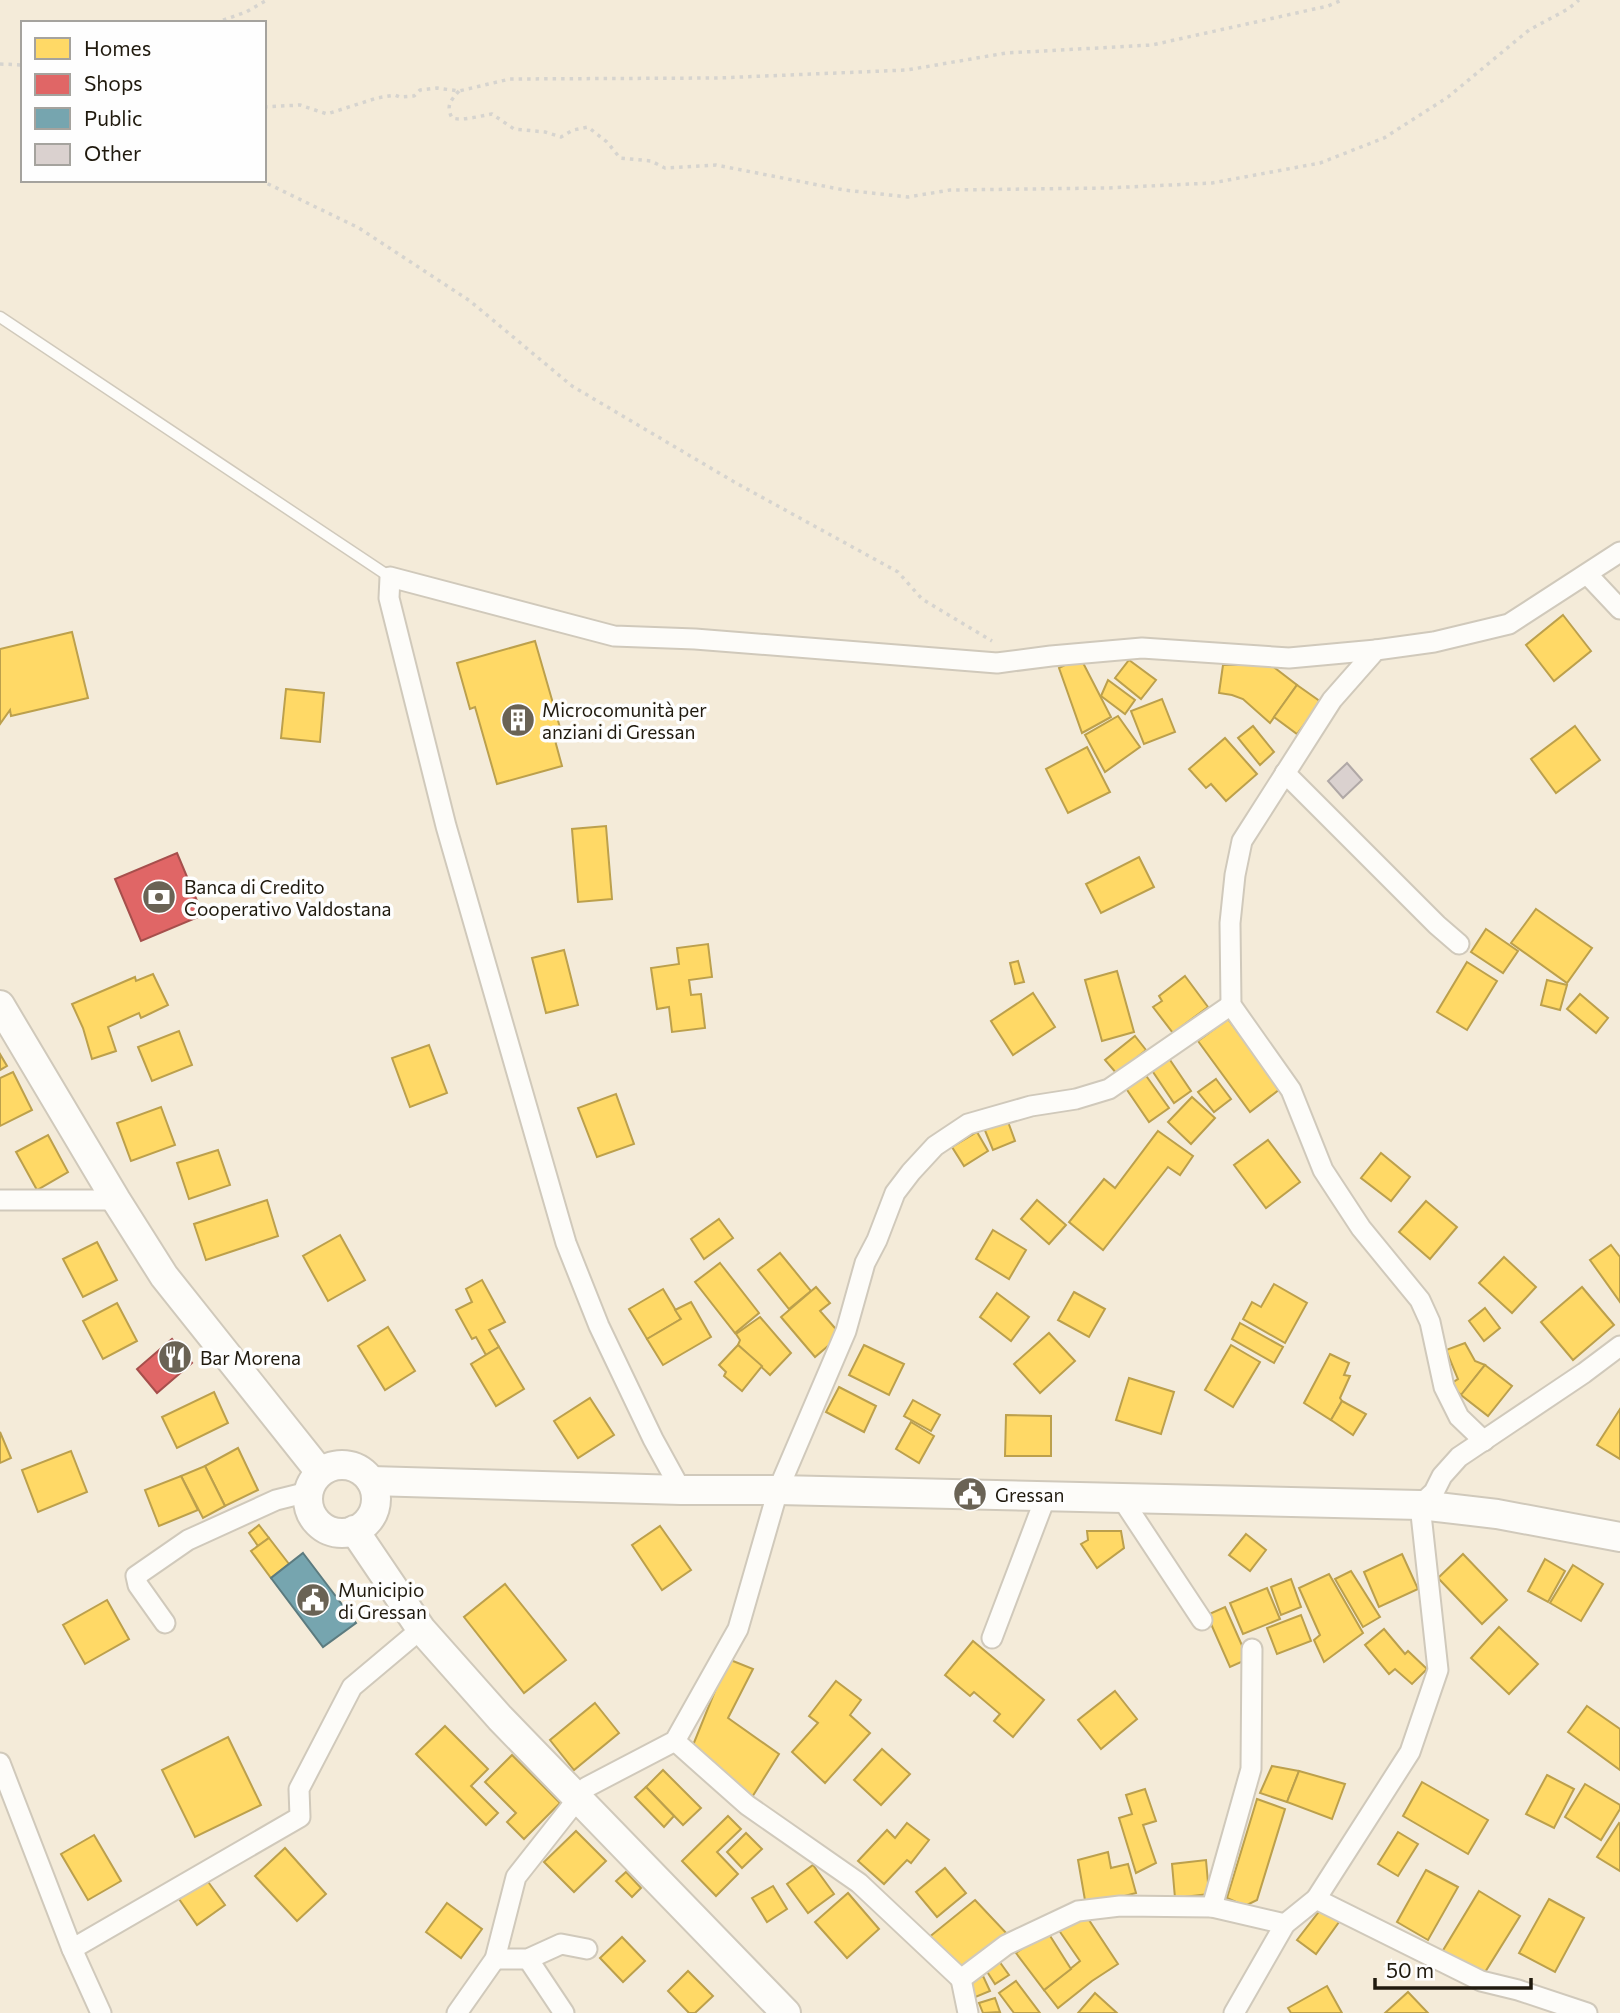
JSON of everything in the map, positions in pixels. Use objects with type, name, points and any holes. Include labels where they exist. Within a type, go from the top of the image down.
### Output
[{"type":"main road","points":[[0,1006],[164,1276],[314,1482]]},
{"type":"main road","points":[[349,1465],[371,1481],[376,1499],[374,1510],[366,1523],[354,1530],[336,1532],[323,1527],[315,1520],[309,1508],[314,1482],[332,1466],[349,1465]]},
{"type":"main road","points":[[371,1481],[1420,1505],[1497,1514],[1620,1537]]},
{"type":"main road","points":[[354,1530],[421,1629],[500,1718],[786,2013]]},
{"type":"street","points":[[681,1490],[653,1439],[599,1326],[566,1243],[446,826],[389,598],[390,578],[614,636],[695,639],[997,663],[1142,648],[1289,658],[1434,642],[1509,624],[1620,552]]},
{"type":"street","points":[[1587,573],[1620,610]]},
{"type":"street","points":[[1376,650],[1332,700],[1242,841],[1230,923],[1231,1005],[1291,1090],[1323,1170],[1361,1228],[1420,1300],[1430,1322],[1444,1387],[1460,1417],[1484,1441]]},
{"type":"street","points":[[1285,772],[1459,944]]},
{"type":"street","points":[[457,2013],[495,1959],[516,1877],[587,1787],[675,1741],[738,1629],[779,1490],[846,1331],[865,1263],[895,1193],[911,1172],[934,1146],[968,1124],[1031,1106],[1076,1100],[1109,1089],[1231,1005]]},
{"type":"street","points":[[0,1200],[116,1200]]},
{"type":"street","points":[[1234,2013],[1285,1924],[1317,1899],[1410,1752],[1438,1670],[1420,1505],[1434,1492],[1442,1476],[1459,1457],[1620,1346]]},
{"type":"street","points":[[165,1623],[138,1585],[136,1576],[188,1540],[314,1482]]},
{"type":"street","points":[[992,1638],[1046,1496]]},
{"type":"street","points":[[1122,1499],[1202,1620]]},
{"type":"street","points":[[72,1949],[300,1817],[299,1789],[352,1687],[421,1629]]},
{"type":"street","points":[[1212,1907],[1251,1769],[1252,1649]]},
{"type":"street","points":[[675,1741],[747,1805],[859,1883],[961,1979],[968,2013]]},
{"type":"street","points":[[0,1763],[72,1949],[101,2013]]},
{"type":"street","points":[[1317,1899],[1481,1981],[1587,2013]]},
{"type":"street","points":[[961,1979],[1006,1945],[1079,1911],[1120,1906],[1212,1907],[1285,1924]]},
{"type":"street","points":[[495,1959],[528,1959],[561,1944],[587,1949]]},
{"type":"street","points":[[528,1959],[564,2013]]},
{"type":"lane","points":[[0,317],[390,578]]},
{"type":"path","points":[[221,21],[246,12],[267,0]]},
{"type":"path","points":[[266,107],[300,104],[327,114],[377,98],[414,96],[421,90],[437,88],[459,91],[510,79],[719,78],[907,70],[1006,53],[1152,45],[1328,6],[1342,0]]},
{"type":"path","points":[[459,91],[449,102],[452,118],[460,120],[492,114],[514,129],[545,132],[561,138],[573,130],[588,127],[607,142],[620,158],[651,161],[665,168],[716,165],[844,190],[908,197],[950,190],[1107,188],[1212,183],[1320,163],[1384,138],[1448,97],[1529,30],[1579,0]]},
{"type":"path","points":[[0,64],[21,65]]},
{"type":"path","points":[[264,182],[359,228],[470,301],[572,386],[736,484],[898,572],[922,599],[999,645]]},
{"type":"building: Homes","points":[[1563,615],[1591,651],[1554,681],[1526,645]]},
{"type":"building: Homes","points":[[72,632],[88,698],[11,716],[10,710],[0,724],[0,649]]},
{"type":"building: Homes","name":"Microcomunità per anziani di Gressan","points":[[535,641],[561,731],[553,733],[562,766],[497,784],[475,707],[470,709],[457,663]]},
{"type":"building: Homes","points":[[1080,657],[1111,717],[1082,733],[1059,668]]},
{"type":"building: Homes","points":[[1129,660],[1156,680],[1141,699],[1115,678]]},
{"type":"building: Homes","points":[[1223,665],[1271,665],[1297,685],[1270,723],[1243,699],[1219,693]]},
{"type":"building: Homes","points":[[1108,680],[1135,700],[1125,714],[1101,696]]},
{"type":"building: Homes","points":[[1297,685],[1321,702],[1297,734],[1274,717]]},
{"type":"building: Homes","points":[[286,689],[324,693],[320,742],[281,738]]},
{"type":"building: Homes","points":[[1162,699],[1175,732],[1144,744],[1131,711]]},
{"type":"building: Homes","points":[[1118,716],[1140,747],[1105,772],[1085,735]]},
{"type":"building: Homes","points":[[1253,726],[1274,752],[1260,765],[1238,738]]},
{"type":"building: Homes","points":[[1575,726],[1600,760],[1556,793],[1531,759]]},
{"type":"building: Homes","points":[[1225,738],[1257,774],[1226,801],[1211,784],[1206,788],[1189,769]]},
{"type":"building: Homes","points":[[1087,747],[1110,792],[1068,813],[1046,769]]},
{"type":"building: Homes","points":[[606,826],[612,899],[578,902],[572,829]]},
{"type":"building: Homes","points":[[1139,857],[1154,887],[1101,913],[1086,884]]},
{"type":"building: Homes","points":[[1536,909],[1592,948],[1567,983],[1511,943]]},
{"type":"building: Homes","points":[[1486,929],[1518,951],[1503,973],[1471,952]]},
{"type":"building: Homes","points":[[708,944],[712,977],[689,980],[691,995],[701,994],[705,1028],[672,1032],[669,1007],[657,1009],[651,968],[679,964],[677,948]]},
{"type":"building: Homes","points":[[564,950],[578,1005],[546,1013],[532,958]]},
{"type":"building: Homes","points":[[1018,961],[1024,982],[1015,984],[1010,963]]},
{"type":"building: Homes","points":[[1467,962],[1497,981],[1467,1030],[1437,1012]]},
{"type":"building: Homes","points":[[1117,971],[1134,1032],[1102,1041],[1085,980]]},
{"type":"building: Homes","points":[[153,974],[168,1005],[141,1018],[139,1013],[108,1027],[116,1051],[92,1059],[83,1028],[72,1004],[135,977],[136,981]]},
{"type":"building: Homes","points":[[1185,976],[1208,1007],[1173,1033],[1153,1007],[1162,1001],[1159,996]]},
{"type":"building: Homes","points":[[1547,980],[1567,985],[1560,1010],[1541,1005]]},
{"type":"building: Homes","points":[[1033,993],[1055,1027],[1013,1055],[991,1021]]},
{"type":"building: Homes","points":[[1580,994],[1608,1018],[1596,1033],[1567,1009]]},
{"type":"building: Homes","points":[[1228,1019],[1280,1089],[1250,1112],[1198,1041]]},
{"type":"building: Homes","points":[[179,1031],[192,1065],[152,1081],[138,1047]]},
{"type":"building: Homes","points":[[1135,1036],[1146,1050],[1117,1074],[1105,1060]]},
{"type":"building: Homes","points":[[429,1045],[447,1093],[410,1107],[392,1058]]},
{"type":"building: Homes","points":[[0,1054],[7,1066],[0,1070]]},
{"type":"building: Homes","points":[[1168,1057],[1191,1091],[1174,1103],[1151,1069]]},
{"type":"building: Homes","points":[[1142,1070],[1169,1108],[1149,1122],[1123,1084]]},
{"type":"building: Homes","points":[[13,1072],[32,1110],[0,1126],[0,1078]]},
{"type":"building: Homes","points":[[1216,1079],[1231,1099],[1214,1112],[1198,1092]]},
{"type":"building: Homes","points":[[616,1094],[634,1144],[597,1157],[578,1108]]},
{"type":"building: Homes","points":[[1192,1097],[1215,1118],[1191,1144],[1168,1122]]},
{"type":"building: Homes","points":[[161,1107],[175,1145],[131,1161],[117,1123]]},
{"type":"building: Homes","points":[[1007,1119],[1015,1141],[993,1150],[984,1128]]},
{"type":"building: Homes","points":[[1158,1131],[1193,1156],[1180,1175],[1168,1167],[1103,1250],[1069,1222],[1104,1179],[1115,1188]]},
{"type":"building: Homes","points":[[977,1132],[988,1151],[964,1166],[952,1147]]},
{"type":"building: Homes","points":[[48,1135],[68,1172],[37,1190],[16,1152]]},
{"type":"building: Homes","points":[[1268,1140],[1300,1182],[1266,1208],[1234,1165]]},
{"type":"building: Homes","points":[[218,1150],[230,1185],[189,1199],[177,1163]]},
{"type":"building: Homes","points":[[1381,1153],[1410,1177],[1391,1201],[1361,1178]]},
{"type":"building: Homes","points":[[267,1200],[278,1236],[206,1260],[194,1224]]},
{"type":"building: Homes","points":[[1037,1200],[1066,1225],[1049,1244],[1021,1219]]},
{"type":"building: Homes","points":[[1426,1201],[1457,1227],[1430,1259],[1399,1232]]},
{"type":"building: Homes","points":[[719,1219],[733,1238],[704,1259],[691,1239]]},
{"type":"building: Homes","points":[[993,1230],[1026,1250],[1009,1279],[976,1259]]},
{"type":"building: Homes","points":[[340,1235],[365,1280],[328,1301],[303,1256]]},
{"type":"building: Homes","points":[[97,1242],[117,1280],[83,1297],[63,1259]]},
{"type":"building: Homes","points":[[1611,1245],[1620,1257],[1620,1302],[1590,1260]]},
{"type":"building: Homes","points":[[780,1253],[811,1291],[789,1309],[758,1270]]},
{"type":"building: Homes","points":[[1504,1257],[1536,1287],[1512,1313],[1479,1283]]},
{"type":"building: Homes","points":[[720,1263],[759,1313],[735,1333],[695,1282]]},
{"type":"building: Homes","points":[[482,1280],[505,1322],[489,1330],[499,1347],[486,1355],[476,1337],[472,1339],[456,1310],[472,1302],[466,1289]]},
{"type":"building: Homes","points":[[1274,1284],[1307,1303],[1285,1343],[1243,1319],[1252,1302],[1261,1307]]},
{"type":"building: Homes","points":[[816,1287],[830,1303],[820,1311],[841,1335],[815,1357],[781,1317]]},
{"type":"building: Homes","points":[[1582,1287],[1614,1325],[1573,1360],[1541,1322]]},
{"type":"building: Homes","points":[[663,1289],[681,1319],[647,1339],[629,1309]]},
{"type":"building: Homes","points":[[1074,1292],[1105,1309],[1089,1337],[1058,1320]]},
{"type":"building: Homes","points":[[997,1293],[1029,1317],[1011,1341],[980,1317]]},
{"type":"building: Homes","points":[[691,1302],[711,1337],[663,1365],[647,1339],[681,1319],[675,1310]]},
{"type":"building: Homes","points":[[117,1303],[137,1341],[103,1359],[83,1321]]},
{"type":"building: Homes","points":[[1485,1308],[1500,1328],[1484,1341],[1469,1321]]},
{"type":"building: Homes","points":[[760,1317],[791,1353],[770,1375],[738,1345],[740,1340],[736,1334]]},
{"type":"building: Homes","points":[[1240,1323],[1283,1347],[1274,1363],[1232,1339]]},
{"type":"building: Homes","points":[[388,1327],[415,1371],[385,1390],[358,1346]]},
{"type":"building: Homes","points":[[1049,1333],[1075,1361],[1040,1393],[1014,1364]]},
{"type":"building: Homes","points":[[1465,1343],[1475,1361],[1485,1365],[1461,1395],[1450,1384],[1458,1379],[1446,1350]]},
{"type":"building: Homes","points":[[738,1345],[762,1366],[742,1391],[724,1376],[726,1372],[719,1365]]},
{"type":"building: Homes","points":[[864,1345],[904,1364],[889,1395],[849,1375]]},
{"type":"building: Homes","points":[[1231,1345],[1260,1362],[1233,1407],[1205,1390]]},
{"type":"building: Homes","points":[[499,1347],[524,1389],[496,1406],[471,1364]]},
{"type":"building: Homes","points":[[1330,1354],[1349,1363],[1344,1375],[1350,1376],[1340,1398],[1342,1401],[1331,1420],[1304,1403]]},
{"type":"building: Homes","points":[[1485,1365],[1512,1386],[1488,1416],[1461,1395]]},
{"type":"building: Homes","points":[[1129,1378],[1174,1392],[1161,1434],[1116,1420]]},
{"type":"building: Homes","points":[[839,1387],[876,1406],[864,1432],[826,1412]]},
{"type":"building: Homes","points":[[214,1392],[228,1423],[177,1448],[162,1417]]},
{"type":"building: Homes","points":[[590,1398],[614,1435],[578,1458],[554,1421]]},
{"type":"building: Homes","points":[[913,1400],[940,1415],[931,1431],[904,1416]]},
{"type":"building: Homes","points":[[1342,1401],[1366,1414],[1353,1435],[1331,1420]]},
{"type":"building: Homes","points":[[1620,1409],[1620,1459],[1597,1445]]},
{"type":"building: Homes","points":[[1006,1415],[1051,1416],[1051,1456],[1005,1456]]},
{"type":"building: Homes","points":[[911,1422],[934,1436],[919,1463],[896,1449]]},
{"type":"building: Homes","points":[[0,1432],[11,1458],[0,1463]]},
{"type":"building: Homes","points":[[238,1448],[258,1490],[225,1506],[205,1466]]},
{"type":"building: Homes","points":[[71,1451],[87,1492],[38,1512],[22,1470]]},
{"type":"building: Homes","points":[[205,1466],[225,1506],[203,1518],[181,1476]]},
{"type":"building: Homes","points":[[181,1476],[198,1510],[159,1526],[145,1490]]},
{"type":"building: Homes","points":[[259,1525],[269,1538],[258,1546],[249,1533]]},
{"type":"building: Homes","points":[[660,1526],[691,1570],[662,1590],[632,1545]]},
{"type":"building: Homes","points":[[1087,1531],[1121,1531],[1124,1548],[1097,1568],[1081,1544],[1088,1540]]},
{"type":"building: Homes","points":[[1246,1534],[1266,1550],[1250,1571],[1229,1555]]},
{"type":"building: Homes","points":[[269,1538],[289,1564],[271,1578],[251,1551]]},
{"type":"building: Homes","points":[[1402,1554],[1418,1589],[1379,1607],[1364,1572]]},
{"type":"building: Homes","points":[[1463,1554],[1507,1600],[1482,1624],[1438,1578]]},
{"type":"building: Homes","points":[[1545,1559],[1565,1571],[1548,1602],[1528,1591]]},
{"type":"building: Homes","points":[[1573,1565],[1603,1584],[1581,1621],[1550,1603]]},
{"type":"building: Homes","points":[[1351,1571],[1380,1617],[1363,1627],[1335,1579]]},
{"type":"building: Homes","points":[[1329,1574],[1363,1633],[1324,1662],[1314,1640],[1320,1635],[1299,1588]]},
{"type":"building: Homes","points":[[1291,1579],[1301,1607],[1281,1615],[1271,1587]]},
{"type":"building: Homes","points":[[505,1584],[566,1660],[524,1693],[464,1617]]},
{"type":"building: Homes","points":[[1267,1588],[1280,1619],[1243,1634],[1230,1603]]},
{"type":"building: Homes","points":[[107,1600],[129,1639],[85,1664],[63,1625]]},
{"type":"building: Homes","points":[[1225,1607],[1248,1659],[1230,1667],[1207,1615]]},
{"type":"building: Homes","points":[[1301,1615],[1311,1641],[1277,1654],[1267,1628]]},
{"type":"building: Homes","points":[[1499,1627],[1538,1664],[1509,1694],[1471,1658]]},
{"type":"building: Homes","points":[[1384,1629],[1405,1654],[1408,1651],[1427,1669],[1412,1684],[1395,1669],[1389,1674],[1365,1645]]},
{"type":"building: Homes","points":[[973,1641],[1044,1700],[1013,1737],[994,1721],[1000,1714],[974,1692],[970,1696],[945,1675]]},
{"type":"building: Homes","points":[[728,1659],[753,1669],[728,1718],[779,1754],[749,1802],[691,1750]]},
{"type":"building: Homes","points":[[836,1681],[861,1700],[850,1715],[870,1733],[825,1783],[792,1752],[818,1723],[809,1716]]},
{"type":"building: Homes","points":[[1115,1691],[1137,1719],[1101,1749],[1078,1720]]},
{"type":"building: Homes","points":[[595,1703],[619,1733],[574,1770],[550,1740]]},
{"type":"building: Homes","points":[[1587,1706],[1620,1729],[1620,1770],[1568,1732]]},
{"type":"building: Homes","points":[[445,1726],[488,1769],[471,1786],[498,1813],[486,1825],[416,1754]]},
{"type":"building: Homes","points":[[228,1737],[261,1805],[195,1837],[162,1770]]},
{"type":"building: Homes","points":[[882,1749],[910,1774],[881,1805],[854,1780]]},
{"type":"building: Homes","points":[[512,1755],[560,1803],[524,1839],[507,1822],[516,1813],[485,1782]]},
{"type":"building: Homes","points":[[1272,1766],[1299,1771],[1287,1802],[1260,1793]]},
{"type":"building: Homes","points":[[663,1770],[701,1808],[683,1825],[646,1787]]},
{"type":"building: Homes","points":[[1299,1771],[1345,1784],[1332,1819],[1287,1802]]},
{"type":"building: Homes","points":[[1547,1775],[1574,1789],[1554,1828],[1526,1814]]},
{"type":"building: Homes","points":[[1422,1782],[1488,1820],[1468,1854],[1403,1816]]},
{"type":"building: Homes","points":[[1585,1784],[1620,1805],[1601,1840],[1565,1817]]},
{"type":"building: Homes","points":[[646,1787],[674,1816],[664,1827],[635,1797]]},
{"type":"building: Homes","points":[[1145,1789],[1156,1821],[1143,1825],[1156,1863],[1136,1873],[1119,1818],[1132,1814],[1126,1795]]},
{"type":"building: Homes","points":[[1257,1799],[1285,1809],[1257,1900],[1245,1906],[1227,1898]]},
{"type":"building: Homes","points":[[728,1816],[741,1829],[717,1852],[738,1874],[716,1896],[682,1861]]},
{"type":"building: Homes","points":[[907,1823],[929,1840],[911,1863],[907,1860],[884,1884],[858,1861],[887,1830],[895,1838]]},
{"type":"building: Homes","points":[[1620,1824],[1620,1871],[1597,1857]]},
{"type":"building: Homes","points":[[576,1831],[606,1861],[574,1892],[544,1862]]},
{"type":"building: Homes","points":[[1398,1832],[1418,1844],[1398,1876],[1378,1864]]},
{"type":"building: Homes","points":[[746,1833],[762,1849],[742,1868],[727,1852]]},
{"type":"building: Homes","points":[[94,1835],[121,1881],[88,1900],[61,1854]]},
{"type":"building: Homes","points":[[285,1848],[326,1894],[297,1921],[255,1876]]},
{"type":"building: Homes","points":[[1108,1852],[1111,1868],[1128,1864],[1136,1893],[1086,1906],[1078,1860]]},
{"type":"building: Homes","points":[[1206,1860],[1209,1894],[1175,1898],[1172,1864]]},
{"type":"building: Homes","points":[[813,1865],[834,1894],[808,1913],[787,1884]]},
{"type":"building: Homes","points":[[945,1868],[966,1893],[937,1917],[916,1892]]},
{"type":"building: Homes","points":[[1426,1870],[1458,1887],[1428,1940],[1397,1922]]},
{"type":"building: Homes","points":[[626,1872],[641,1888],[632,1897],[616,1881]]},
{"type":"building: Homes","points":[[206,1879],[225,1905],[197,1925],[179,1899]]},
{"type":"building: Homes","points":[[773,1886],[787,1909],[767,1922],[752,1898]]},
{"type":"building: Homes","points":[[1479,1891],[1520,1916],[1482,1977],[1442,1952]]},
{"type":"building: Homes","points":[[848,1893],[879,1929],[847,1958],[815,1922]]},
{"type":"building: Homes","points":[[1549,1899],[1584,1918],[1555,1972],[1519,1953]]},
{"type":"building: Homes","points":[[975,1900],[1010,1937],[960,1971],[928,1938]]},
{"type":"building: Homes","points":[[447,1903],[482,1929],[461,1958],[426,1932]]},
{"type":"building: Homes","points":[[1321,1909],[1339,1922],[1316,1954],[1297,1940]]},
{"type":"building: Homes","points":[[1085,1914],[1118,1964],[1058,2008],[1044,1990],[1080,1961],[1056,1926]]},
{"type":"building: Homes","points":[[1047,1931],[1071,1969],[1044,1990],[1016,1953]]},
{"type":"building: Homes","points":[[622,1937],[645,1961],[623,1982],[600,1958]]},
{"type":"building: Homes","points":[[999,1961],[1009,1975],[995,1984],[986,1970]]},
{"type":"building: Homes","points":[[688,1971],[713,1996],[695,2013],[689,2013],[668,1991]]},
{"type":"building: Homes","points":[[983,1976],[990,1991],[973,1998],[967,1983]]},
{"type":"building: Homes","points":[[1016,1981],[1040,2013],[1014,2013],[999,1993]]},
{"type":"building: Homes","points":[[1327,1986],[1342,2013],[1291,2013],[1288,2008]]},
{"type":"building: Homes","points":[[1408,1992],[1428,2013],[1385,2013]]},
{"type":"building: Homes","points":[[1095,1993],[1117,2013],[1078,2013]]},
{"type":"building: Homes","points":[[995,1998],[1000,2012],[983,2013],[979,2003]]},
{"type":"building: Shops","name":"Banca di Credito Cooperativo Valdostana","points":[[177,853],[203,915],[141,941],[115,879]]},
{"type":"building: Shops","points":[[172,1339],[192,1363],[157,1393],[137,1369]]},
{"type":"building: Public","name":"Municipio di Gressan","points":[[303,1553],[356,1623],[323,1647],[271,1578]]},
{"type":"building: Other","points":[[1347,763],[1362,780],[1343,798],[1328,781]]},
{"type":"place","name":"Microcomunità per anziani di Gressan","points":[[518,720]]},
{"type":"place","name":"Banca di Credito Cooperativo Valdostana","points":[[159,897]]},
{"type":"place","name":"Bar Morena","points":[[175,1357]]},
{"type":"place","name":"Gressan","points":[[970,1494]]},
{"type":"place","name":"Municipio di Gressan","points":[[313,1600]]}]
